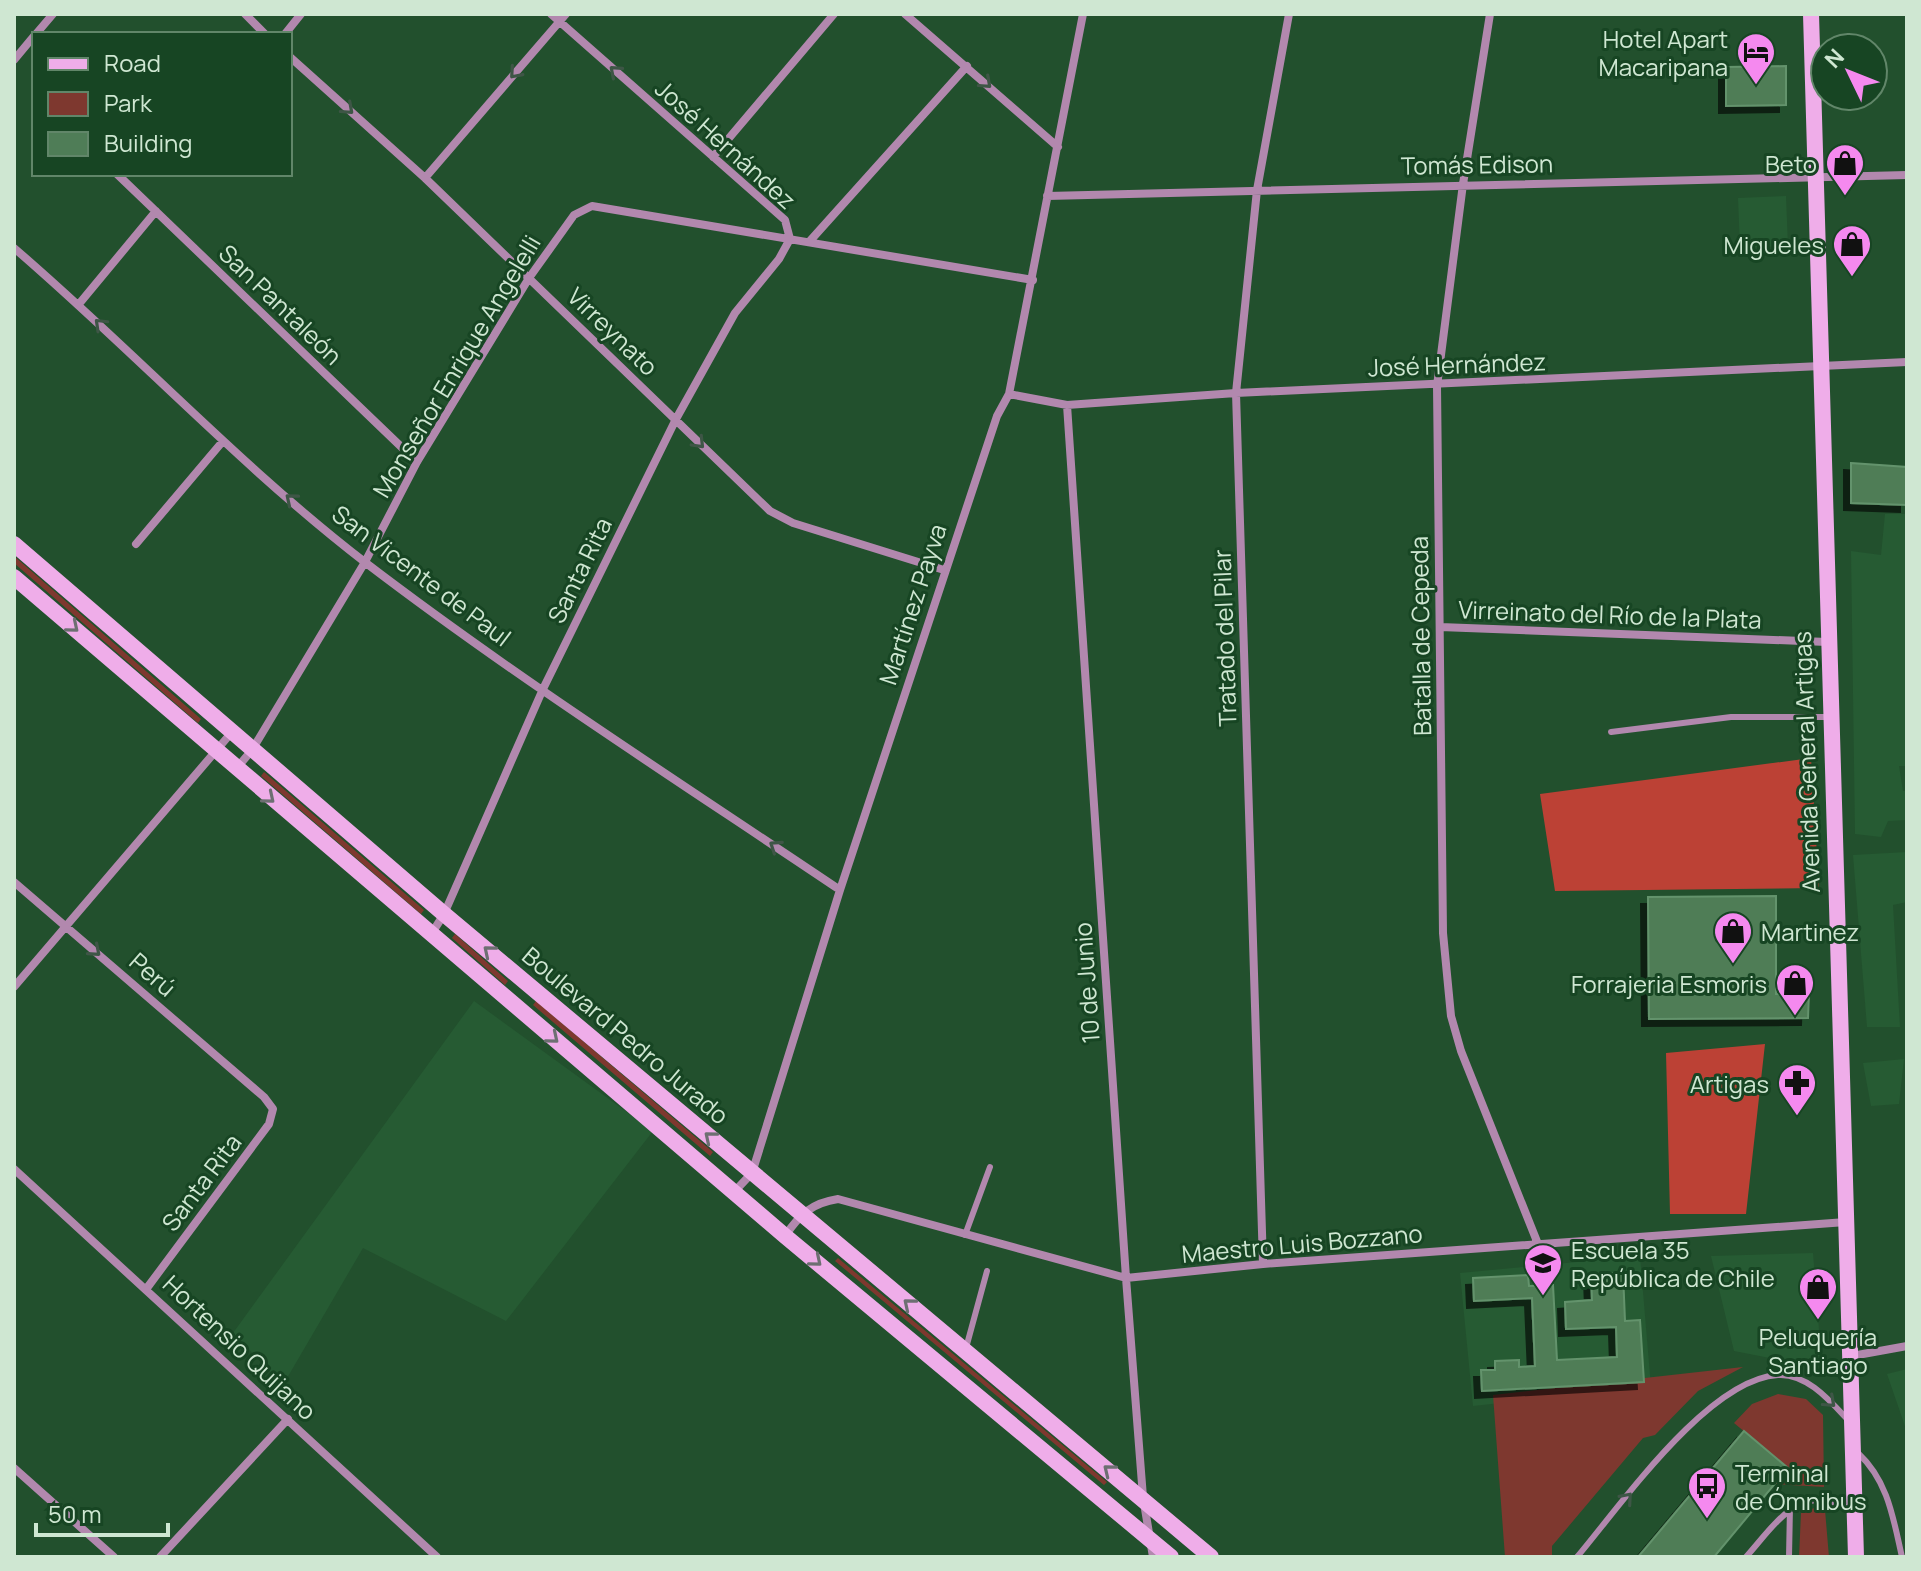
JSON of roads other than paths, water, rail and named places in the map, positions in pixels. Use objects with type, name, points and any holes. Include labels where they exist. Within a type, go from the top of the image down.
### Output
[{"type":"main road","name":"Avenida General Artigas","points":[[1811,14],[1829,717],[1855,1427],[1856,1557]]},
{"type":"main road","name":"Boulevard Pedro Jurado","points":[[14,544],[444,914],[1211,1557]]},
{"type":"main road","name":"Boulevard Pedro Jurado","points":[[14,577],[216,753],[785,1236],[1171,1557]]},
{"type":"main road","points":[[514,1005],[530,986]]},
{"type":"street","points":[[38,32],[53,14]]},
{"type":"street","points":[[245,14],[263,32]]},
{"type":"street","points":[[287,32],[301,14]]},
{"type":"street","name":"José Hernández","points":[[551,14],[785,220],[790,239],[1033,280]]},
{"type":"street","points":[[425,178],[566,14]]},
{"type":"street","points":[[713,157],[834,14]]},
{"type":"street","points":[[905,14],[1058,147]]},
{"type":"street","name":"Martínez Payva","points":[[734,1192],[752,1173],[944,570],[997,416],[1009,394],[1083,14]]},
{"type":"street","name":"Tratado del Pilar","points":[[1263,1264],[1236,393],[1257,190],[1289,14]]},
{"type":"street","name":"Batalla de Cepeda","points":[[1490,14],[1463,184],[1437,386],[1443,933],[1451,1016],[1461,1051],[1538,1244]]},
{"type":"street","points":[[14,60],[32,39]]},
{"type":"street","name":"Virreynato","points":[[292,59],[425,178],[676,419],[748,494],[793,523],[944,570]]},
{"type":"street","points":[[809,242],[967,66]]},
{"type":"street","name":"Tomás Edison","points":[[1047,196],[1907,175]]},
{"type":"street","name":"San Pantaleón","points":[[119,176],[417,462]]},
{"type":"street","name":"Monseñor Enrique Angelelli","points":[[236,769],[252,750],[365,562],[417,462],[529,278],[574,215],[592,206],[790,239]]},
{"type":"street","points":[[79,304],[156,211]]},
{"type":"street","name":"Santa Rita","points":[[431,934],[444,914],[543,689],[676,419],[735,313],[779,259],[790,239]]},
{"type":"street","name":"San Vicente de Paul","points":[[14,248],[79,304],[223,441],[365,562],[543,689],[840,890]]},
{"type":"street","name":"José Hernández","points":[[1009,394],[1067,405],[1236,393],[1907,362]]},
{"type":"street","name":"10 de Junio","points":[[1067,405],[1126,1278],[1143,1497],[1153,1557]]},
{"type":"street","points":[[136,544],[223,441]]},
{"type":"street","name":"Virreinato del Río de la Plata","points":[[1440,627],[1827,642]]},
{"type":"street","points":[[14,987],[232,731]]},
{"type":"street","name":"Perú","points":[[14,882],[264,1097]]},
{"type":"street","name":"Santa Rita","points":[[147,1288],[269,1124],[273,1109],[264,1097]]},
{"type":"street","name":"Hortensio Quijano","points":[[15,1171],[147,1288],[437,1557]]},
{"type":"street","name":"Maestro Luis Bozzano","points":[[801,1214],[821,1202],[838,1199],[1126,1278],[1263,1264],[1846,1222]]},
{"type":"street","points":[[785,1236],[801,1214]]},
{"type":"street","points":[[1852,1356],[1907,1346]]},
{"type":"street","points":[[160,1557],[288,1419]]},
{"type":"street","points":[[14,1468],[114,1557]]},
{"type":"lane","points":[[1611,732],[1731,717],[1829,717]]},
{"type":"lane","points":[[965,1235],[990,1167]]},
{"type":"lane","points":[[965,1351],[987,1271]]},
{"type":"lane","points":[[1577,1557],[1702,1411],[1744,1384],[1780,1374],[1805,1382],[1855,1427]]},
{"type":"lane","points":[[1855,1450],[1876,1469],[1888,1497],[1902,1557]]},
{"type":"lane","points":[[1746,1557],[1790,1507],[1819,1499],[1837,1502],[1855,1513]]},
{"type":"lane","points":[[1789,1557],[1790,1507]]},
{"type":"place","name":"Hotel Apart Macaripana","points":[[1756,86]]},
{"type":"place","name":"Beto","points":[[1845,197]]},
{"type":"place","name":"Migueles","points":[[1852,278]]},
{"type":"place","name":"Martinez","points":[[1733,965]]},
{"type":"place","name":"Forrajeria Esmoris","points":[[1795,1017]]},
{"type":"place","name":"Artigas","points":[[1797,1117]]},
{"type":"place","name":"Escuela 35 República de Chile","points":[[1543,1297]]},
{"type":"place","name":"Peluquería Santiago","points":[[1818,1321]]},
{"type":"place","name":"Terminal de Ómnibus","points":[[1707,1520]]}]
